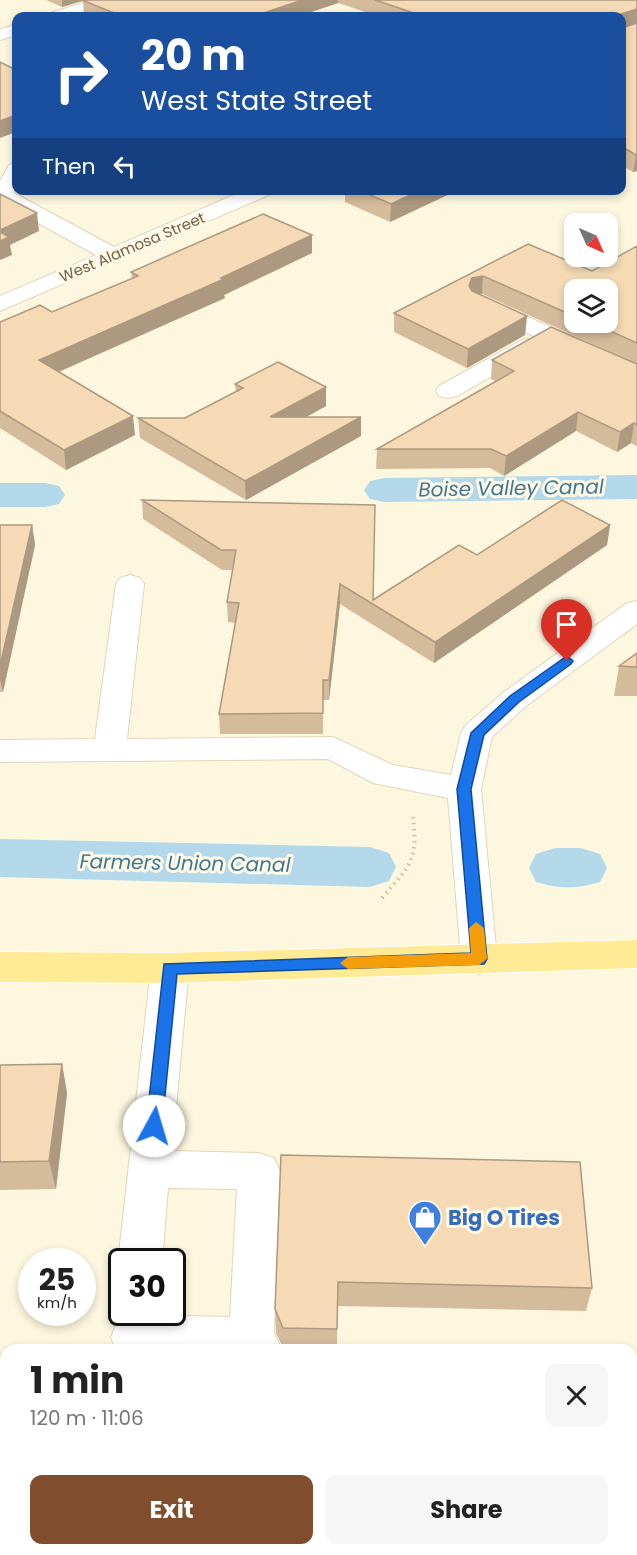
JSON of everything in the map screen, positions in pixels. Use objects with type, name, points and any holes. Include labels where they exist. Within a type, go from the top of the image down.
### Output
[{"type":"main road","points":[[0,967],[170,969],[637,954]]},
{"type":"street","points":[[72,12],[110,0]]},
{"type":"street","points":[[12,177],[3,195],[113,255]]},
{"type":"street","name":"West Alamosa Street","points":[[0,304],[252,195]]},
{"type":"street","points":[[481,303],[637,375]]},
{"type":"street","points":[[447,391],[549,334]]},
{"type":"street","points":[[110,750],[130,584]]},
{"type":"street","points":[[479,959],[464,789],[477,733],[514,699],[637,610]]},
{"type":"street","points":[[0,751],[333,748],[385,775],[464,789]]},
{"type":"street","points":[[141,1248],[170,969]]},
{"type":"street","points":[[149,1169],[259,1171],[255,1344]]},
{"type":"street","points":[[133,1333],[245,1344]]},
{"type":"path","points":[[382,898],[411,868],[417,846],[413,818],[413,780]]},
{"type":"building","points":[[82,0],[302,0],[267,12],[112,12]]},
{"type":"building","points":[[375,0],[637,0],[637,9],[626,12],[411,12]]},
{"type":"building","points":[[637,23],[637,155],[626,149],[626,27]]},
{"type":"building","points":[[0,62],[12,68],[12,116],[0,121]]},
{"type":"building","points":[[0,194],[37,213],[0,230]]},
{"type":"building","points":[[370,195],[410,195],[391,204]]},
{"type":"building","points":[[263,214],[312,235],[221,278],[224,279],[39,360],[133,416],[64,450],[0,411],[0,322],[40,305],[52,312],[138,276],[131,272]]},
{"type":"building","points":[[0,232],[9,237],[0,241]]},
{"type":"building","points":[[528,244],[564,259],[564,267],[583,267],[592,271],[599,267],[618,267],[618,257],[637,246],[637,343],[615,333],[618,333],[618,279],[564,279],[564,312],[483,276],[472,278],[469,286],[472,291],[527,316],[468,349],[394,313]]},
{"type":"building","points":[[551,327],[637,364],[637,425],[634,423],[620,432],[578,412],[506,456],[491,449],[377,449],[514,371],[492,360]]},
{"type":"building","points":[[278,362],[326,387],[270,417],[361,417],[245,481],[138,418],[185,418],[243,388],[235,384]]},
{"type":"building","points":[[142,500],[375,505],[373,600],[459,545],[477,555],[562,500],[610,525],[435,642],[340,584],[329,680],[323,680],[323,713],[219,714],[239,603],[227,602],[236,550],[221,550]]},
{"type":"building","points":[[0,525],[32,525],[0,666]]},
{"type":"building","points":[[637,653],[637,667],[619,666]]},
{"type":"building","points":[[62,1064],[49,1161],[0,1162],[0,1065]]},
{"type":"building","name":"Big O Tires","points":[[281,1155],[580,1162],[592,1288],[338,1282],[337,1329],[283,1328],[275,1309]]},
{"type":"waterway","name":"Boise Valley Canal","points":[[384,490],[637,487]]},
{"type":"waterway","name":"Boise Valley Canal","points":[[0,495],[45,495]]},
{"type":"waterway","name":"Farmers Union Canal","points":[[0,858],[370,867]]},
{"type":"waterway","name":"Farmers Union Canal","points":[[555,868],[581,868]]},
{"type":"slow traffic","points":[[348,963],[479,959],[476,928]]},
{"type":"place","name":"Big O Tires","points":[[425,1246]]},
{"type":"route","points":[[154,1126],[170,969],[479,959],[464,789],[477,733],[514,699],[567,661]]}]
